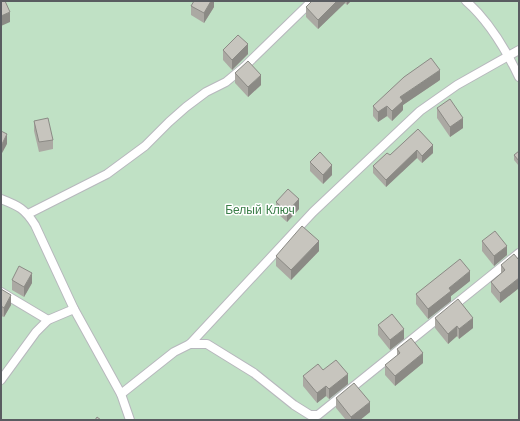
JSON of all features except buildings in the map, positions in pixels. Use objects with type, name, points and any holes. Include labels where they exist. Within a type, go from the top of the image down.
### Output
[{"type":"lane","points":[[28,214],[107,174],[145,146],[186,107],[206,92],[226,82],[244,67],[312,1]]},
{"type":"lane","points":[[466,1],[477,11],[508,56],[519,77]]},
{"type":"lane","points":[[121,394],[174,352],[190,344],[313,212],[420,111],[457,85],[519,50]]},
{"type":"lane","points":[[1,199],[17,206],[28,214],[36,225],[74,309],[121,394],[130,420]]},
{"type":"lane","points":[[190,344],[207,344],[254,373],[294,405],[310,415],[318,415],[519,253]]},
{"type":"lane","points":[[1,292],[48,320]]},
{"type":"lane","points":[[1,380],[36,332],[48,320],[74,309]]},
{"type":"green space","name":"Белый Ключ","points":[[1,1],[519,1],[519,420],[1,420]]}]
